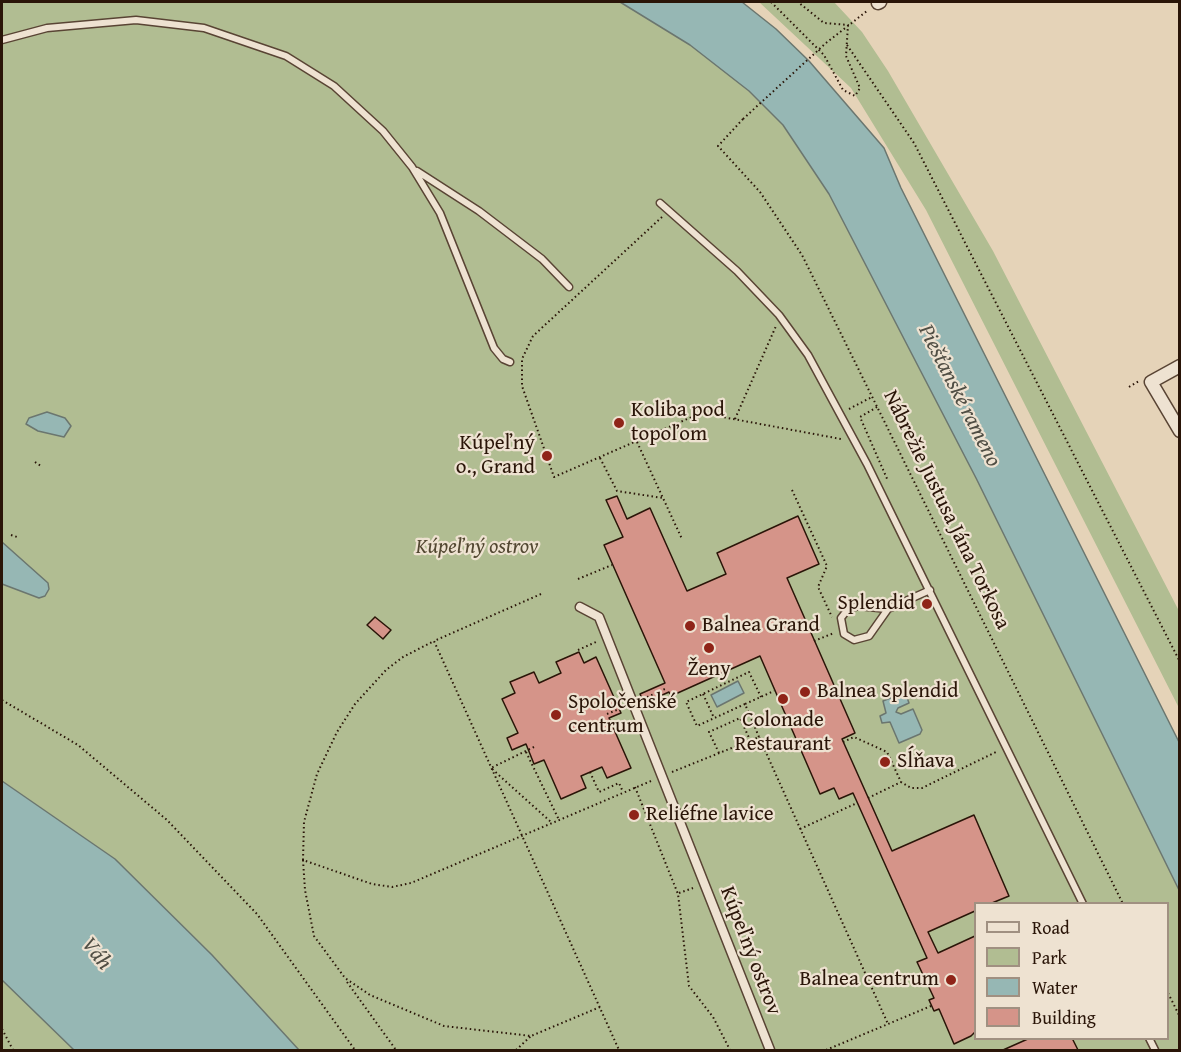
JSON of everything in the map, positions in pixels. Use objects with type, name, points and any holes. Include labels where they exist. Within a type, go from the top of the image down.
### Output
[{"type":"street","points":[[1179,366],[1151,382],[1179,431]]},
{"type":"street","name":"Kúpeľný ostrov","points":[[580,607],[598,617],[607,637],[770,1050]]},
{"type":"lane","points":[[2,40],[47,28],[136,20],[204,28],[286,56],[334,86],[383,131],[412,167],[440,213],[495,348],[503,359],[510,362]]},
{"type":"lane","points":[[412,167],[430,181],[479,211],[542,259],[569,287]]},
{"type":"lane","points":[[660,203],[737,271],[779,315],[808,355],[841,413],[882,494],[1083,902]]},
{"type":"lane","points":[[888,609],[865,639],[854,640],[840,630],[841,618],[853,607],[888,609],[930,590]]},
{"type":"path","points":[[771,2],[824,55],[843,90],[850,96],[855,96],[860,88],[851,72],[846,56],[849,25]]},
{"type":"path","points":[[798,2],[824,23],[849,25],[879,2]]},
{"type":"path","name":"Nábrežie Justusa Jána Torkosa","points":[[849,25],[743,119],[718,146],[760,192],[790,235],[1123,902]]},
{"type":"path","points":[[847,45],[914,143],[1179,662]]},
{"type":"path","points":[[664,215],[533,336],[522,358],[522,386],[554,477],[701,413],[842,440],[837,430]]},
{"type":"path","points":[[769,318],[782,335]]},
{"type":"path","points":[[735,419],[776,326]]},
{"type":"path","points":[[841,413],[872,397]]},
{"type":"path","points":[[877,407],[860,417],[889,484],[882,494]]},
{"type":"path","points":[[637,442],[682,538]]},
{"type":"path","points":[[600,458],[616,491],[663,498]]},
{"type":"path","points":[[35,462],[41,466]]},
{"type":"path","points":[[792,490],[827,566],[818,587],[840,630],[814,641]]},
{"type":"path","points":[[11,535],[17,537]]},
{"type":"path","points":[[578,579],[612,565]]},
{"type":"path","points":[[396,1050],[314,936],[305,890],[303,860],[304,822],[316,774],[337,732],[355,704],[386,670],[404,657],[434,641],[542,594]]},
{"type":"path","points":[[578,650],[607,637]]},
{"type":"path","points":[[434,641],[619,1050]]},
{"type":"path","points":[[761,697],[749,672],[686,702],[697,726],[714,718],[761,697],[774,691]]},
{"type":"path","points":[[703,694],[714,718]]},
{"type":"path","points":[[2,700],[78,746],[167,820],[257,914],[355,1050]]},
{"type":"path","points":[[745,704],[888,1024]]},
{"type":"path","points":[[719,753],[709,732],[740,718],[750,740]]},
{"type":"path","points":[[303,860],[372,884],[392,887],[411,883],[623,792],[759,737]]},
{"type":"path","points":[[843,742],[854,737],[886,752],[901,782],[911,788],[922,788],[1007,746]]},
{"type":"path","points":[[491,768],[534,747]]},
{"type":"path","points":[[525,751],[559,820]]},
{"type":"path","points":[[491,768],[552,823]]},
{"type":"path","points":[[590,772],[599,792],[619,783],[623,792]]},
{"type":"path","points":[[868,798],[901,782]]},
{"type":"path","points":[[635,788],[678,894],[689,986],[713,1017],[730,1050]]},
{"type":"path","points":[[800,829],[857,802]]},
{"type":"path","points":[[678,894],[705,884]]},
{"type":"path","points":[[345,978],[370,995],[444,1026],[531,1036]]},
{"type":"path","points":[[1169,997],[1179,1017]]},
{"type":"path","points":[[826,1050],[932,1006]]},
{"type":"path","points":[[516,1050],[531,1036],[600,1007]]},
{"type":"path","points":[[2,1029],[13,1050]]},
{"type":"green space","name":"Kúpeľný ostrov","points":[[2,2],[620,2],[690,45],[730,73],[783,125],[829,194],[976,478],[1179,890],[1179,1050],[299,1050],[212,955],[115,859],[2,781]]},
{"type":"green space","points":[[759,2],[834,2],[862,32],[888,71],[993,251],[1179,611],[1179,708],[926,210],[851,88]]},
{"type":"green space","points":[[2,980],[10,986],[74,1050],[2,1050]]},
{"type":"water","name":"Piešťanské rameno","points":[[620,2],[742,2],[776,29],[809,61],[884,148],[901,188],[1179,742],[1179,890],[976,478],[829,194],[783,125],[749,91],[690,45]]},
{"type":"water","points":[[47,412],[65,418],[71,426],[64,437],[38,431],[26,424],[29,418]]},
{"type":"water","points":[[2,542],[48,583],[49,589],[45,596],[39,598],[2,584]]},
{"type":"water","points":[[738,681],[744,693],[717,707],[711,695]]},
{"type":"water","points":[[905,692],[909,703],[898,708],[896,712],[901,714],[913,709],[922,730],[920,734],[899,743],[890,722],[882,723],[880,716],[886,713],[883,701]]},
{"type":"water","name":"Váh","points":[[2,781],[115,859],[212,955],[299,1050],[74,1050],[2,980]]},
{"type":"building","points":[[617,496],[627,519],[650,508],[687,591],[726,574],[717,553],[798,516],[819,564],[787,578],[855,733],[842,739],[892,851],[974,815],[1009,896],[994,902],[974,902],[974,911],[928,932],[938,953],[974,936],[974,1033],[971,1036],[954,1044],[939,1009],[934,1011],[929,1000],[934,998],[917,962],[927,958],[853,793],[839,799],[834,788],[820,794],[760,656],[671,696],[669,692],[644,703],[640,694],[665,683],[604,545],[623,537],[606,500]]},
{"type":"building","points":[[375,617],[391,630],[383,639],[367,625]]},
{"type":"building","points":[[579,652],[584,663],[596,657],[621,713],[609,718],[631,768],[607,778],[602,767],[581,776],[586,788],[561,799],[544,760],[534,764],[526,744],[512,750],[507,738],[518,733],[502,699],[515,693],[510,682],[534,672],[539,683],[561,673],[556,662]]},
{"type":"building","points":[[1026,1040],[1073,1040],[1078,1050],[1003,1050]]},
{"type":"place","name":"Koliba pod topoľom","points":[[619,423]]},
{"type":"place","name":"Kúpeľný o., Grand","points":[[547,456]]},
{"type":"place","name":"Splendid","points":[[927,604]]},
{"type":"place","name":"Balnea Grand","points":[[690,626]]},
{"type":"place","name":"Ženy","points":[[709,648]]},
{"type":"place","name":"Balnea Splendid","points":[[805,692]]},
{"type":"place","name":"Colonade Restaurant","points":[[783,699]]},
{"type":"place","name":"Spoločenské centrum","points":[[556,715]]},
{"type":"place","name":"Sĺňava","points":[[885,762]]},
{"type":"place","name":"Reliéfne lavice","points":[[634,815]]},
{"type":"place","name":"Balnea centrum","points":[[951,980]]}]
